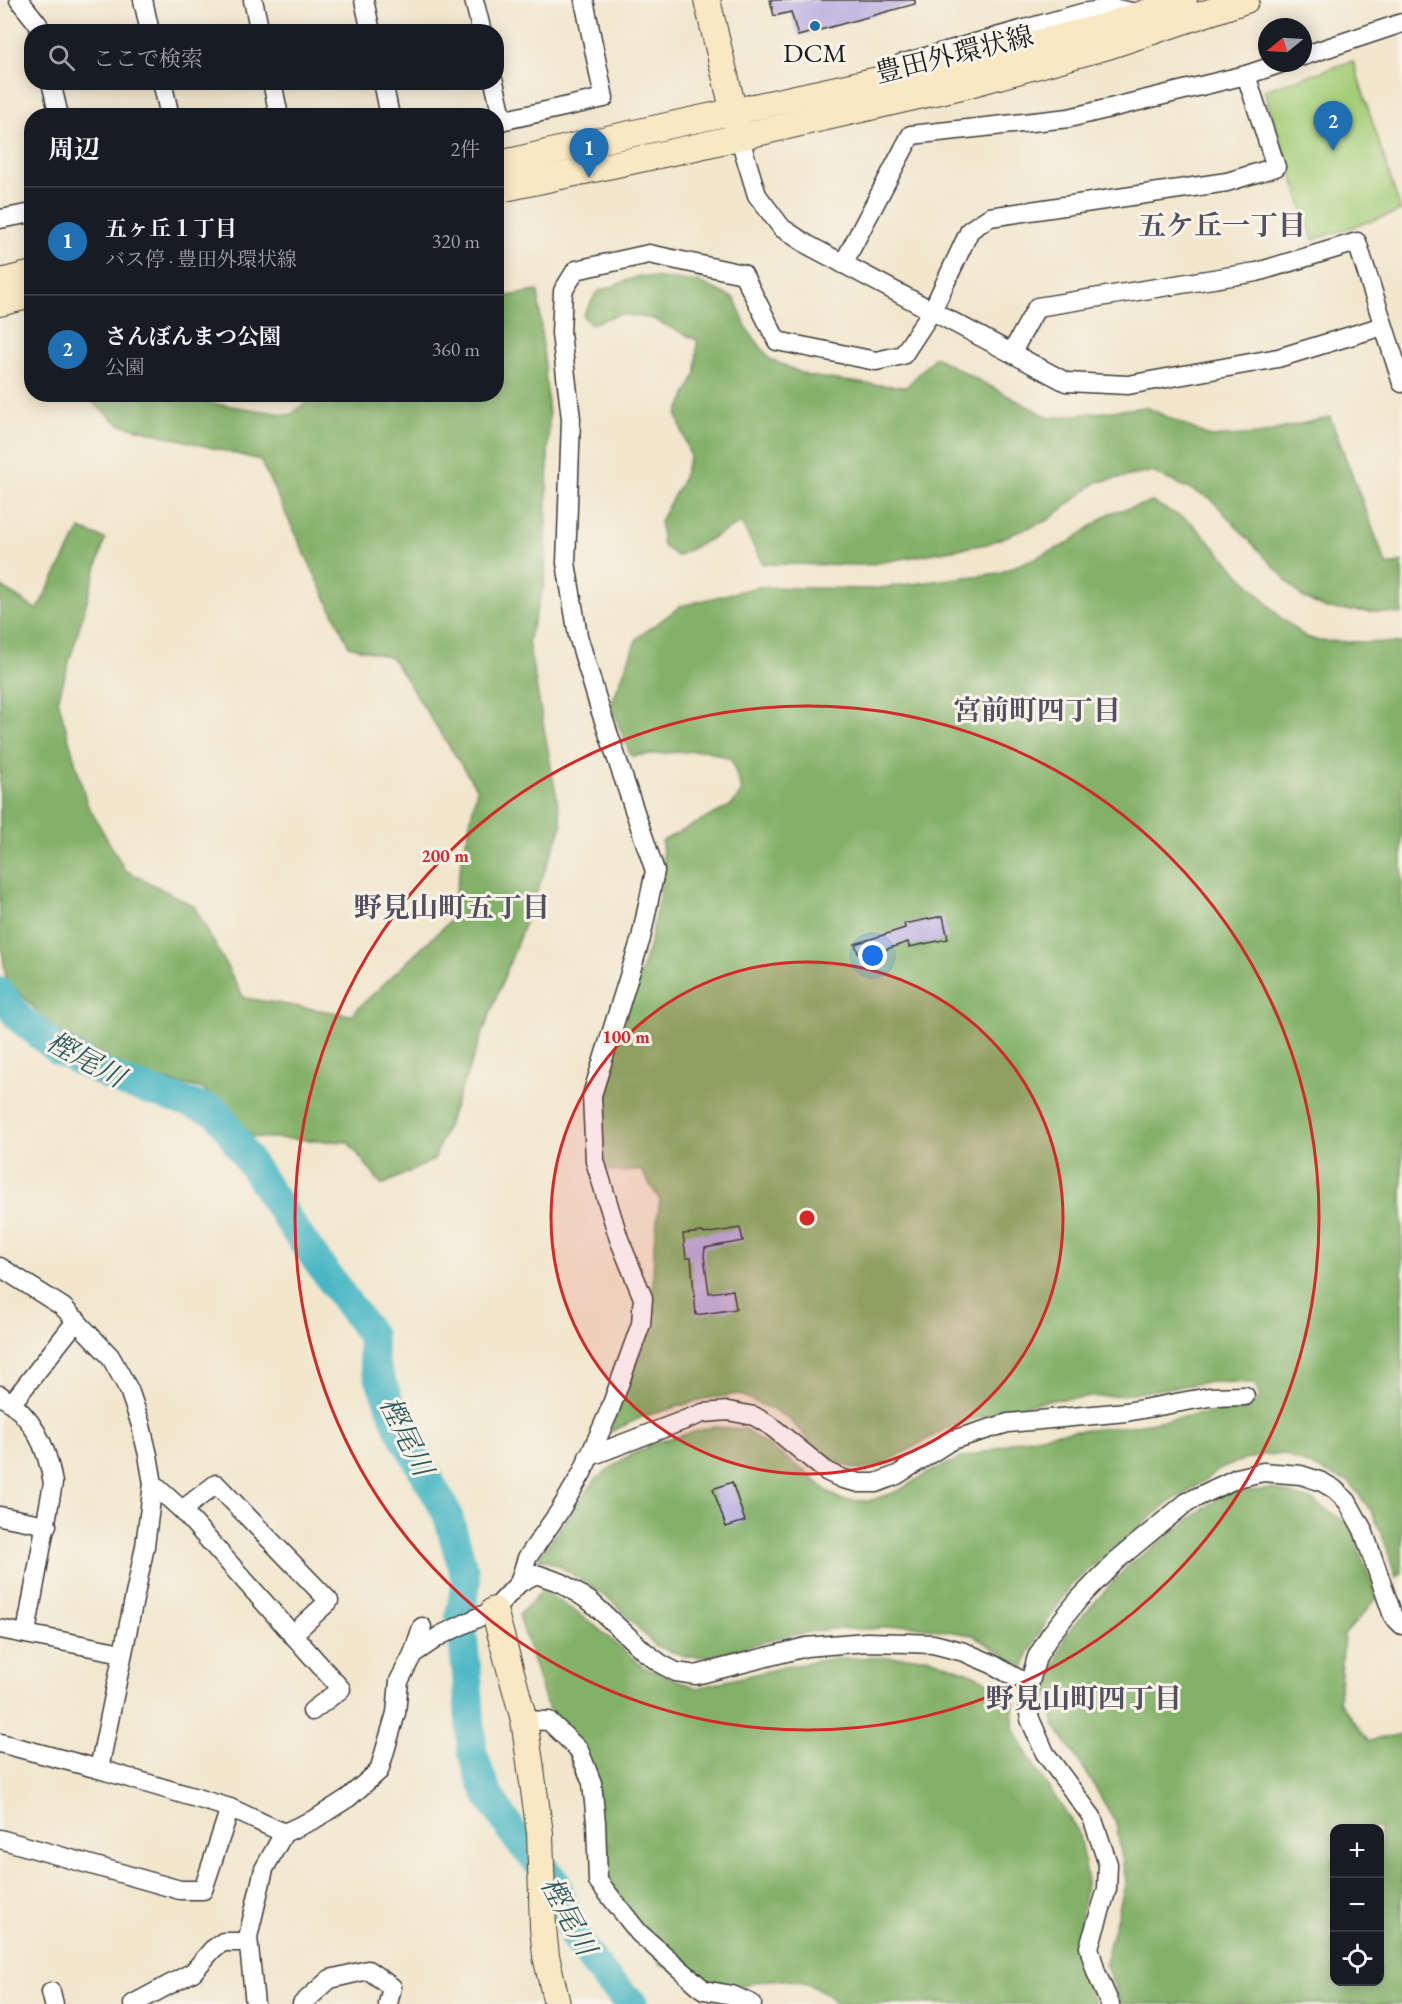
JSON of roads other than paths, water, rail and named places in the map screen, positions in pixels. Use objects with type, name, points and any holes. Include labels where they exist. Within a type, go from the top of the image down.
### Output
[{"type":"street","points":[[19,0],[38,24]]},
{"type":"street","points":[[143,0],[148,24]]},
{"type":"street","points":[[253,0],[258,24]]},
{"type":"street","points":[[364,0],[369,24]]},
{"type":"street","points":[[474,0],[480,24]]},
{"type":"street","points":[[504,120],[604,98],[584,0]]},
{"type":"street","points":[[707,0],[746,162],[757,195],[782,228],[843,264],[1066,382],[1128,385],[1278,358],[1383,326]]},
{"type":"street","name":"豊田外環状線","points":[[504,188],[737,125],[871,82],[1103,27],[1185,0]]},
{"type":"street","name":"豊田外環状線","points":[[504,163],[584,144],[737,125],[966,84],[1108,45],[1246,0]]},
{"type":"street","points":[[1312,53],[1402,23]]},
{"type":"street","points":[[843,264],[911,135],[1069,118],[1258,71]]},
{"type":"street","points":[[519,1583],[527,1558],[559,1512],[609,1412],[641,1324],[643,1298],[620,1239],[595,1161],[592,1095],[641,938],[655,871],[600,710],[576,626],[566,563],[570,418],[561,333],[563,291],[576,270],[650,254],[743,274],[777,341],[876,361],[903,355],[932,310],[970,230],[990,217],[1227,182],[1276,167],[1246,75]]},
{"type":"street","points":[[53,90],[57,108]]},
{"type":"street","points":[[164,90],[168,108]]},
{"type":"street","points":[[274,90],[277,108]]},
{"type":"street","points":[[384,90],[388,108]]},
{"type":"street","points":[[495,90],[498,108]]},
{"type":"street","points":[[0,219],[24,214]]},
{"type":"street","points":[[1012,352],[1037,307],[1257,272],[1357,242],[1402,383]]},
{"type":"street","points":[[0,282],[24,276]]},
{"type":"street","points":[[0,303],[24,297]]},
{"type":"street","points":[[0,1268],[63,1307],[110,1356],[129,1390],[140,1422],[153,1484],[145,1546],[99,1769]]},
{"type":"street","points":[[26,1633],[53,1483],[42,1440],[6,1399],[77,1320]]},
{"type":"street","points":[[588,1457],[704,1413],[728,1411],[754,1416],[771,1426],[826,1471],[843,1479],[860,1483],[876,1483],[897,1475],[952,1440],[1008,1423],[1126,1412],[1209,1397],[1245,1396]]},
{"type":"street","points":[[1110,2004],[1096,1972],[1089,1947],[1107,1889],[1108,1864],[1092,1817],[1045,1753],[1030,1719],[1028,1707],[1029,1685],[1037,1657],[1050,1635],[1079,1599],[1117,1560],[1187,1502],[1237,1478],[1263,1472],[1301,1475],[1322,1482],[1347,1501],[1363,1530],[1393,1616],[1402,1624]]},
{"type":"street","points":[[153,1484],[182,1510],[341,1689],[312,1712]]},
{"type":"street","points":[[182,1510],[216,1484],[329,1601],[292,1635]]},
{"type":"street","points":[[0,1516],[47,1525]]},
{"type":"street","points":[[413,1654],[441,1635],[494,1610],[519,1583],[536,1574],[562,1583],[591,1602],[645,1652],[676,1672],[696,1675],[806,1647],[867,1642],[933,1644],[964,1652],[992,1664],[1029,1685]]},
{"type":"street","points":[[494,1610],[524,1720],[540,1833],[546,1956],[557,2004]]},
{"type":"street","points":[[255,2004],[248,1942],[264,1869],[284,1833],[348,1798],[379,1771],[396,1713],[399,1681],[413,1654],[422,1627]]},
{"type":"street","points":[[0,1629],[122,1653]]},
{"type":"street","points":[[524,1720],[549,1721],[579,1750],[592,1783],[598,1881],[639,1933],[704,1990],[732,1995],[752,2003]]},
{"type":"street","points":[[0,1743],[99,1769],[230,1808],[284,1833]]},
{"type":"street","points":[[0,1839],[180,1890],[203,1890],[230,1808]]},
{"type":"street","points":[[133,2004],[193,1972],[213,1949],[223,1942],[248,1942]]},
{"type":"street","points":[[302,2004],[330,1979],[368,1970],[392,1987],[388,2004]]},
{"type":"waterway","name":"樫尾川","points":[[0,992],[19,1018],[60,1051],[125,1083],[217,1112],[296,1232],[371,1335],[374,1363],[399,1428],[447,1513],[464,1572],[466,1583],[460,1616],[472,1751],[479,1773],[487,1793],[518,1840],[556,1883],[574,1936],[606,1979],[633,2004]]},
{"type":"place","name":"DCM","points":[[815,26]]},
{"type":"place","name":"さんぼんまつ公園","points":[[1333,151]]},
{"type":"place","name":"五ヶ丘１丁目","points":[[589,178]]},
{"type":"district","name":"五ケ丘一丁目","points":[[1222,225]]},
{"type":"district","name":"宮前町四丁目","points":[[1037,710]]},
{"type":"district","name":"野見山町五丁目","points":[[452,907]]},
{"type":"district","name":"野見山町四丁目","points":[[1084,1698]]}]
